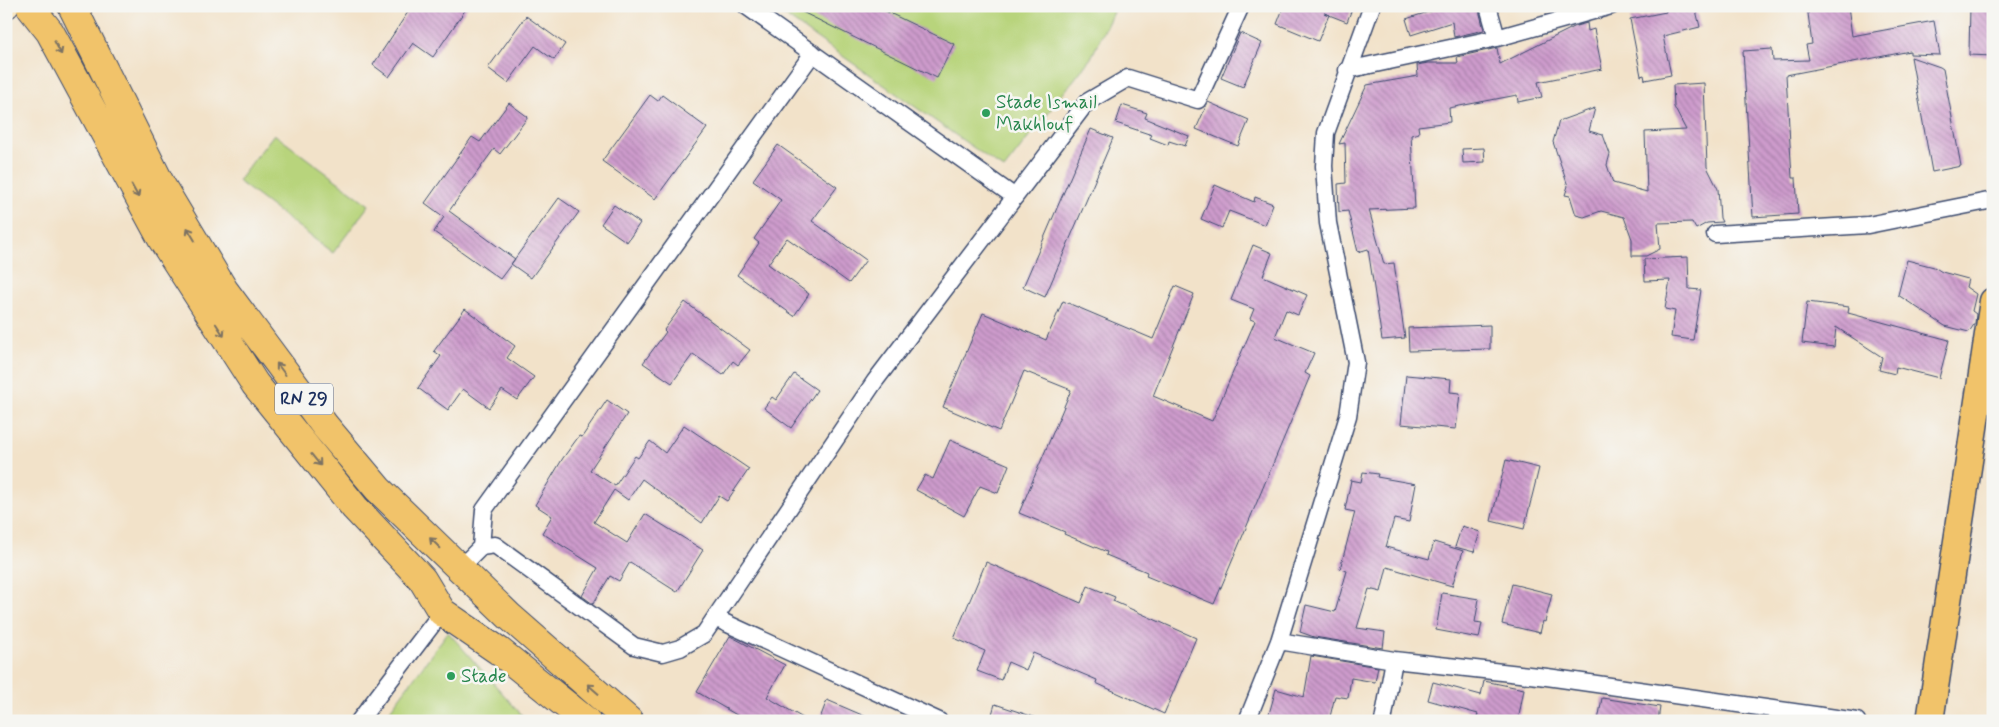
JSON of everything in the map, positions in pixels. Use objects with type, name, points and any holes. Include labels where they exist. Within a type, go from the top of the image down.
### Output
[{"type":"highway","name":"RN 29","points":[[72,6],[161,185],[224,290],[319,418],[372,482],[509,616],[630,721]]},
{"type":"highway","name":"RN 29","points":[[25,7],[50,32],[163,240],[255,384],[355,508],[422,579],[442,612],[499,651],[586,721]]},
{"type":"main road","points":[[1930,721],[1993,301]]},
{"type":"street","points":[[746,6],[1015,197]]},
{"type":"street","points":[[460,568],[481,547],[495,545],[634,646],[663,653],[680,648],[704,634],[875,381],[1087,102],[1128,78],[1198,100],[1241,6]]},
{"type":"street","points":[[1247,721],[1280,640],[1348,416],[1356,362],[1328,223],[1324,166],[1326,133],[1347,70],[1372,6]]},
{"type":"street","points":[[1488,6],[1497,38]]},
{"type":"street","points":[[1347,70],[1497,38],[1611,6]]},
{"type":"street","points":[[481,547],[484,510],[813,53]]},
{"type":"street","points":[[1715,234],[1868,225],[1993,200]]},
{"type":"street","points":[[359,721],[442,612]]},
{"type":"street","points":[[715,618],[939,721]]},
{"type":"street","points":[[1280,640],[1394,660],[1547,677],[1857,721]]},
{"type":"street","points":[[1383,721],[1394,660]]},
{"type":"green space","name":"Stade Ismail Makhlouf","points":[[771,6],[1116,6],[1091,58],[1004,169]]},
{"type":"green space","points":[[274,134],[369,205],[333,253],[238,181]]},
{"type":"green space","name":"Stade","points":[[448,632],[527,721],[382,721]]},
{"type":"building","points":[[412,6],[468,6],[433,57],[413,43],[389,77],[373,65]]},
{"type":"building","points":[[790,6],[875,6],[954,44],[937,78]]},
{"type":"building","points":[[1284,6],[1353,6],[1347,22],[1324,13],[1329,15],[1318,41],[1277,24]]},
{"type":"building","points":[[1447,6],[1478,6],[1484,30],[1454,37],[1452,22],[1411,35],[1406,19]]},
{"type":"building","points":[[1665,6],[1695,6],[1700,27],[1663,36],[1671,75],[1645,80],[1644,75],[1641,76],[1630,19],[1666,12]]},
{"type":"building","points":[[1807,6],[1848,6],[1852,36],[1934,21],[1940,55],[1910,54],[1910,51],[1786,75],[1792,178],[1796,178],[1798,214],[1753,217],[1743,51],[1772,49],[1773,61],[1809,60],[1806,45],[1812,44]]},
{"type":"building","points":[[1970,6],[1993,6],[1993,56],[1969,55]]},
{"type":"building","points":[[526,16],[565,44],[554,60],[535,46],[508,83],[488,68]]},
{"type":"building","points":[[1587,23],[1588,31],[1594,29],[1602,69],[1538,82],[1542,97],[1518,102],[1517,95],[1449,108],[1450,122],[1418,126],[1419,133],[1411,135],[1415,208],[1369,210],[1384,264],[1394,263],[1405,338],[1382,340],[1368,249],[1358,252],[1348,211],[1339,212],[1338,184],[1346,183],[1345,143],[1339,144],[1367,85],[1418,76],[1417,65],[1458,63],[1457,57],[1497,48],[1500,64],[1576,26]]},
{"type":"building","points":[[1240,33],[1262,43],[1243,87],[1221,78]]},
{"type":"building","points":[[1911,57],[1943,69],[1961,166],[1932,172]]},
{"type":"building","points":[[1704,83],[1707,167],[1718,189],[1720,218],[1722,222],[1707,223],[1696,229],[1692,222],[1658,223],[1660,249],[1646,256],[1632,256],[1632,239],[1624,217],[1601,211],[1584,217],[1576,215],[1570,196],[1565,195],[1568,186],[1553,142],[1559,121],[1595,108],[1589,131],[1603,135],[1610,154],[1607,165],[1613,183],[1647,192],[1645,132],[1686,130],[1674,107],[1673,85]]},
{"type":"building","points":[[650,95],[658,101],[662,95],[707,128],[655,199],[602,161]]},
{"type":"building","points":[[1208,102],[1249,120],[1238,146],[1196,129]]},
{"type":"building","points":[[509,103],[528,117],[500,154],[494,149],[449,211],[515,259],[500,279],[434,232],[444,217],[425,203],[472,137],[480,142]]},
{"type":"building","points":[[1122,105],[1147,113],[1145,118],[1189,136],[1185,146],[1169,141],[1168,145],[1150,138],[1152,135],[1116,123]]},
{"type":"building","points":[[1091,129],[1113,138],[1045,297],[1023,287]]},
{"type":"building","points":[[778,145],[837,187],[812,221],[866,260],[849,283],[787,238],[768,264],[809,294],[794,316],[737,275],[759,243],[754,239],[781,200],[753,180]]},
{"type":"building","points":[[1484,148],[1485,162],[1463,163],[1462,149]]},
{"type":"building","points":[[1215,185],[1254,202],[1255,197],[1273,204],[1265,225],[1229,211],[1222,228],[1201,219]]},
{"type":"building","points":[[559,198],[579,212],[531,278],[511,264]]},
{"type":"building","points":[[614,205],[640,223],[627,242],[601,224]]},
{"type":"building","points":[[1253,245],[1272,253],[1263,276],[1307,295],[1298,315],[1286,310],[1275,337],[1314,353],[1305,373],[1310,376],[1214,604],[1146,576],[1147,572],[1106,555],[1107,552],[1019,513],[1071,390],[1024,371],[999,431],[943,407],[983,313],[1046,340],[1063,301],[1153,339],[1175,286],[1194,294],[1153,396],[1212,421],[1255,321],[1250,319],[1254,309],[1231,300]]},
{"type":"building","points":[[1688,257],[1689,289],[1701,290],[1693,340],[1671,337],[1675,311],[1665,309],[1670,280],[1645,281],[1644,259]]},
{"type":"building","points":[[1907,260],[1968,279],[1966,287],[1976,294],[1972,311],[1976,314],[1975,323],[1969,332],[1945,326],[1898,295]]},
{"type":"building","points":[[685,302],[750,350],[738,365],[733,361],[723,375],[693,354],[672,383],[643,363]]},
{"type":"building","points":[[1807,302],[1849,307],[1848,313],[1949,340],[1939,378],[1896,367],[1895,374],[1879,370],[1882,357],[1836,327],[1834,347],[1802,343]]},
{"type":"building","points":[[465,309],[515,346],[507,358],[534,377],[517,400],[502,390],[489,408],[463,389],[448,410],[418,388],[441,356],[434,351]]},
{"type":"building","points":[[1490,325],[1490,349],[1409,351],[1408,328]]},
{"type":"building","points":[[794,374],[817,390],[791,428],[764,408],[772,397],[776,400]]},
{"type":"building","points":[[1406,375],[1451,379],[1450,392],[1460,393],[1456,429],[1401,424]]},
{"type":"building","points":[[607,400],[627,414],[590,470],[615,486],[635,456],[638,458],[650,441],[665,453],[684,425],[749,469],[727,501],[719,496],[702,523],[642,479],[628,500],[614,490],[594,522],[627,543],[645,514],[703,550],[677,592],[630,562],[619,581],[610,576],[593,604],[582,596],[598,568],[542,533],[552,516],[535,505],[563,458],[579,436],[582,437]]},
{"type":"building","points":[[950,440],[1009,465],[998,493],[980,486],[964,516],[916,490],[925,475],[933,479]]},
{"type":"building","points":[[1506,460],[1539,468],[1524,529],[1491,521]]},
{"type":"building","points":[[1363,472],[1378,474],[1377,477],[1416,484],[1409,522],[1394,519],[1386,547],[1429,559],[1434,542],[1463,551],[1452,586],[1387,567],[1381,592],[1369,589],[1357,628],[1385,632],[1383,648],[1314,637],[1300,632],[1306,605],[1335,612],[1347,571],[1340,569],[1355,512],[1345,510],[1351,480],[1361,482]]},
{"type":"building","points":[[1462,526],[1480,532],[1474,552],[1455,547]]},
{"type":"building","points":[[986,562],[1081,603],[1088,586],[1115,597],[1113,601],[1196,638],[1164,714],[1096,683],[1097,680],[1033,653],[1026,670],[1008,662],[1001,680],[977,671],[985,651],[954,638]]},
{"type":"building","points":[[1512,584],[1552,594],[1545,622],[1543,621],[1540,633],[1502,624]]},
{"type":"building","points":[[1442,593],[1479,599],[1475,622],[1482,623],[1479,638],[1436,630]]},
{"type":"building","points":[[730,636],[785,665],[767,697],[808,721],[747,721],[697,692]]},
{"type":"building","points":[[1311,656],[1378,667],[1375,682],[1351,678],[1348,698],[1335,696],[1329,721],[1267,721],[1276,689],[1304,697]]},
{"type":"building","points":[[1484,681],[1524,689],[1518,721],[1476,721],[1478,714],[1428,700],[1433,682],[1481,695]]},
{"type":"building","points":[[1602,698],[1660,707],[1658,721],[1598,721]]},
{"type":"building","points":[[827,700],[876,721],[819,721]]},
{"type":"building","points":[[995,704],[1037,718],[1037,721],[990,721]]},
{"type":"place","name":"Stade Ismail Makhlouf","points":[[986,113]]},
{"type":"place","name":"Stade","points":[[451,676]]}]
